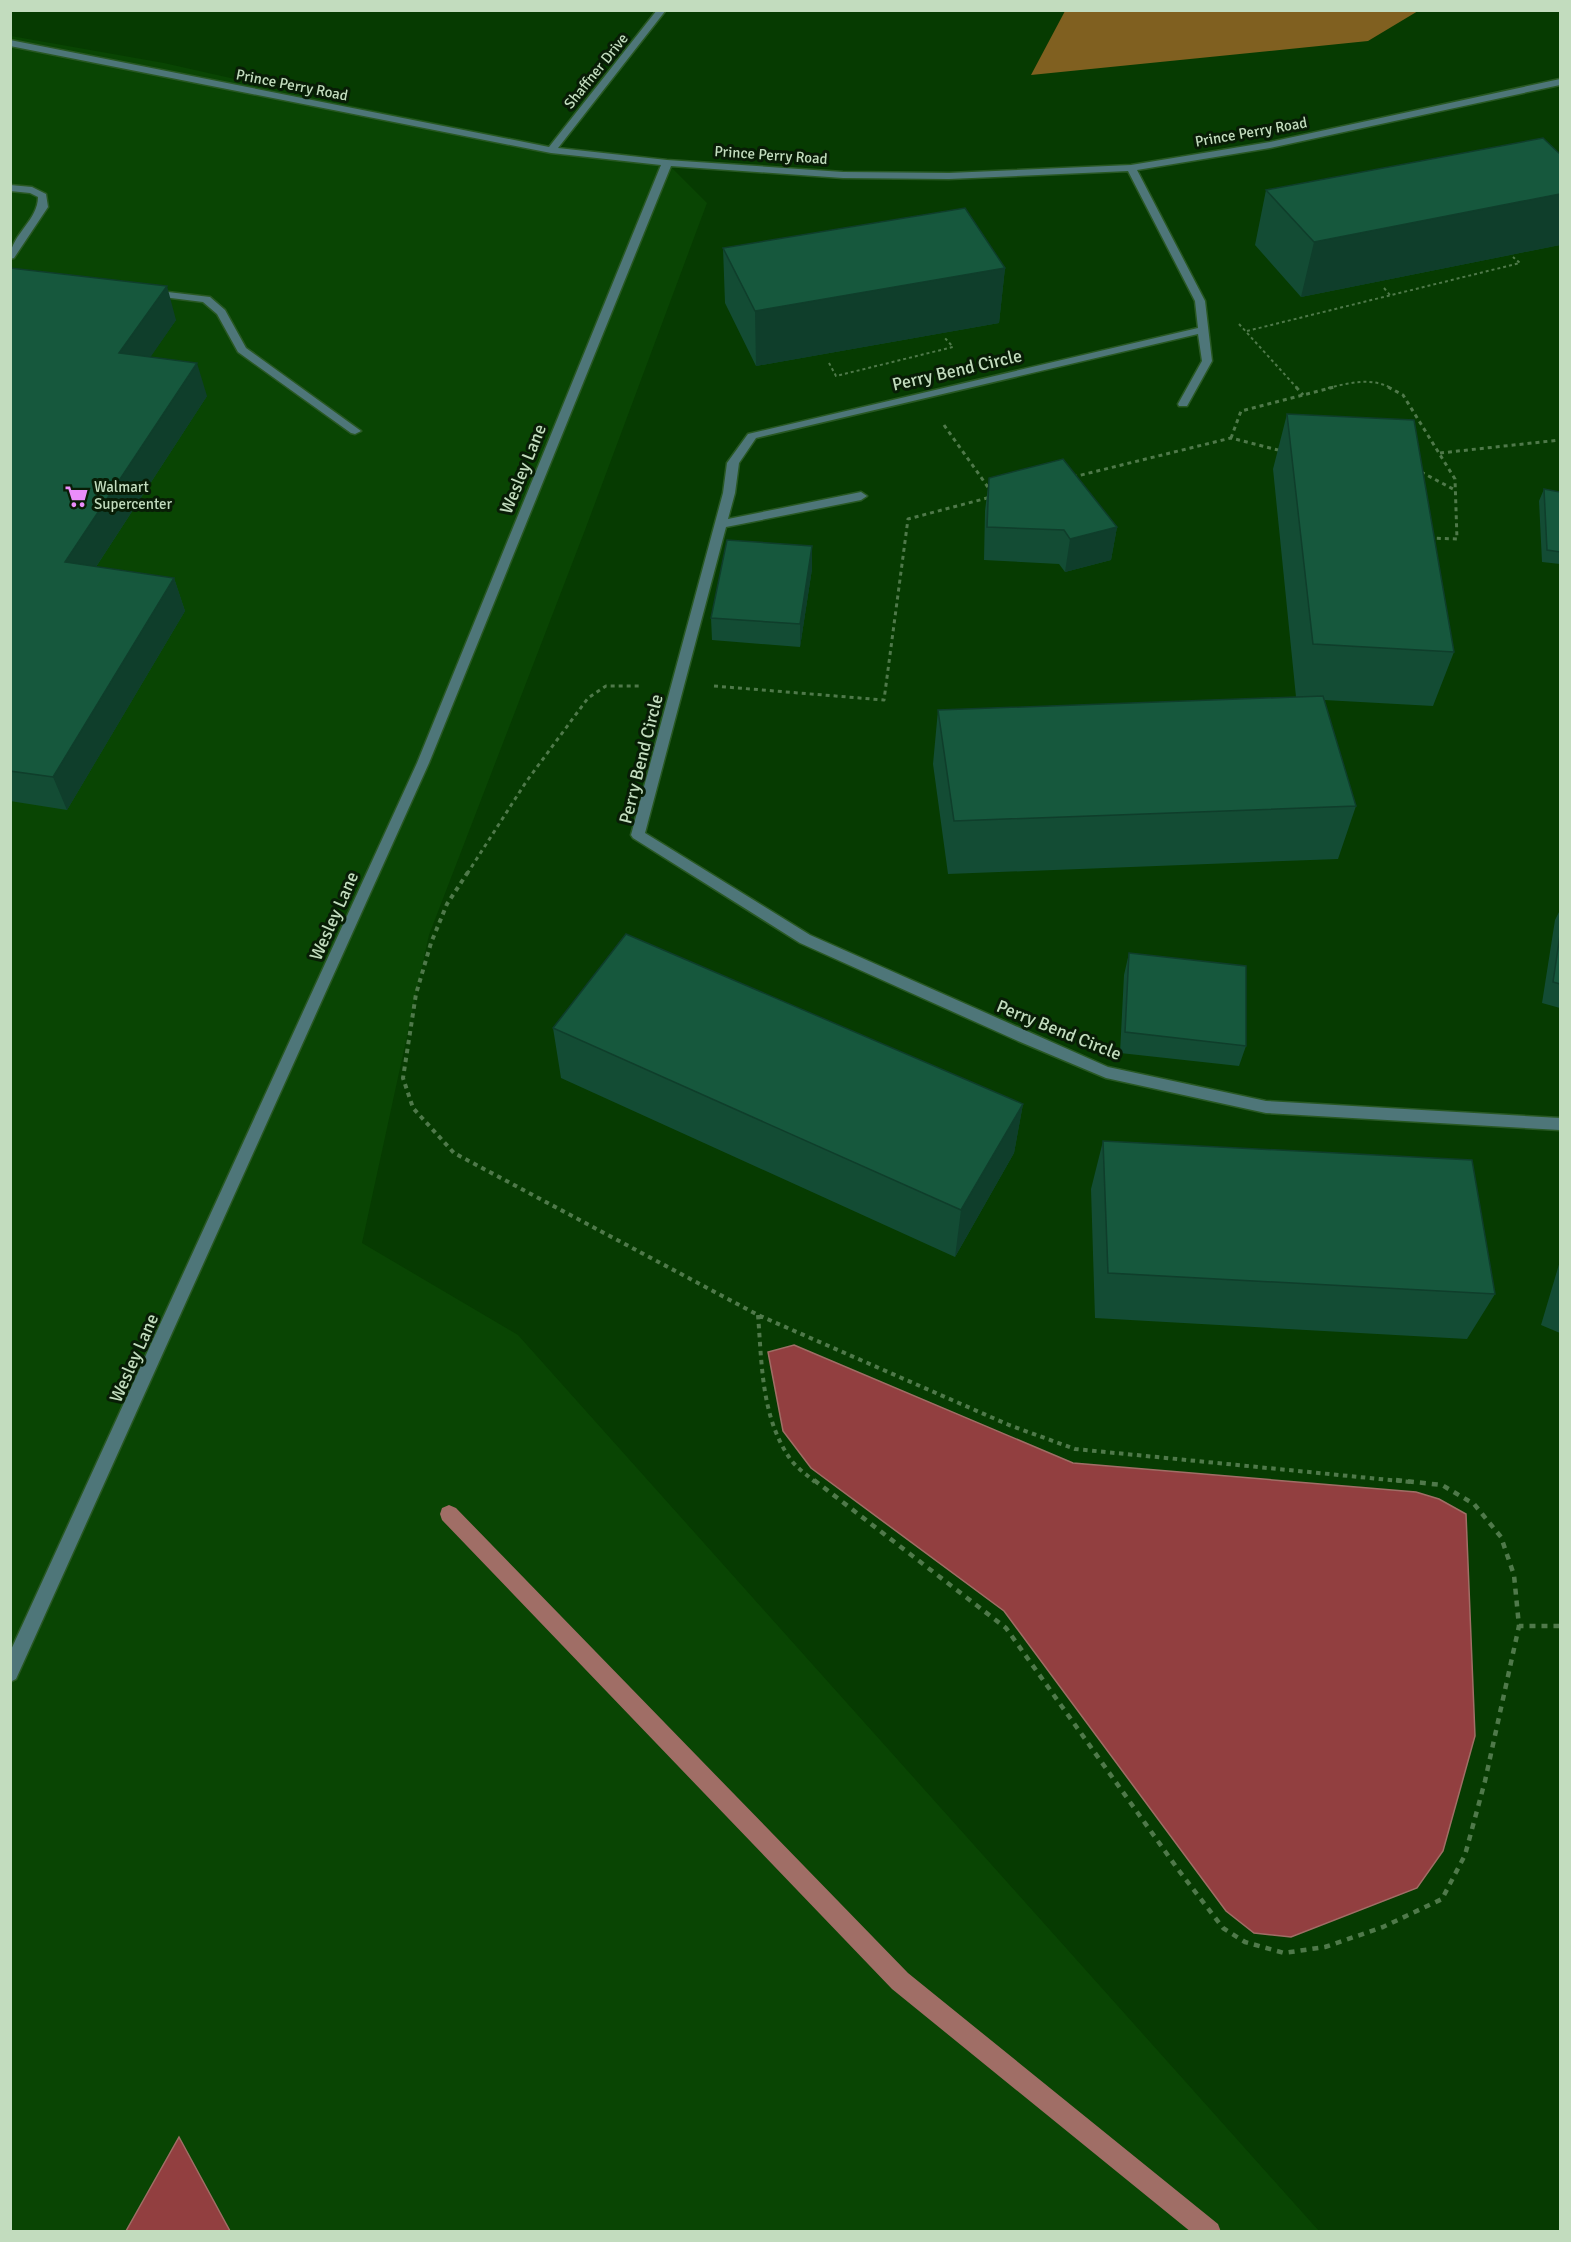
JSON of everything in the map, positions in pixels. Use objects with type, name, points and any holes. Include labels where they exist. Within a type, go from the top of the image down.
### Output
[{"type":"street","name":"Shaffner Drive","points":[[551,150],[662,10]]},
{"type":"street","name":"Prince Perry Road","points":[[10,43],[551,150],[667,163],[843,175],[949,176],[1131,168],[1270,145],[1560,82]]},
{"type":"street","name":"Prince Perry Road","points":[[1531,87],[1560,77]]},
{"type":"street","name":"Wesley Lane","points":[[10,1673],[423,763],[667,163]]},
{"type":"street","points":[[1131,168],[1200,302],[1207,361],[1183,404]]},
{"type":"street","points":[[10,188],[32,190],[43,196],[44,207],[10,256]]},
{"type":"street","points":[[137,292],[206,299],[221,312],[242,350],[356,431]]},
{"type":"street","name":"Perry Bend Circle","points":[[1203,330],[752,436],[733,463],[729,493],[638,835],[805,939],[1106,1072],[1266,1107],[1560,1124]]},
{"type":"street","points":[[720,524],[861,496]]},
{"type":"path","points":[[1247,331],[1520,263],[1513,257]]},
{"type":"path","points":[[1384,288],[1390,295]]},
{"type":"path","points":[[829,363],[836,376],[953,347],[945,337]]},
{"type":"path","points":[[758,1315],[765,1395],[775,1434],[792,1462],[846,1507],[1006,1628],[1223,1928],[1245,1942],[1284,1953],[1325,1947],[1383,1928],[1442,1899],[1465,1855],[1485,1781],[1519,1626],[1514,1575],[1502,1537],[1474,1504],[1442,1485],[1076,1449],[1009,1425],[758,1315],[454,1153],[412,1108],[403,1078],[406,1048],[416,994],[431,943],[447,904],[526,782],[588,698],[600,687],[618,684],[710,685],[884,700],[908,519],[995,496],[899,361]]},
{"type":"path","points":[[1231,438],[1241,411],[1352,382],[1368,382],[1387,386],[1403,395],[1455,479],[1457,539],[1424,538]]},
{"type":"path","points":[[1070,477],[1231,438],[1284,452]]},
{"type":"path","points":[[1440,453],[1560,440]]},
{"type":"path","points":[[1414,469],[1455,490]]},
{"type":"path","points":[[1519,1626],[1560,1626]]},
{"type":"shaded area","points":[[1065,11],[1418,11],[1368,41],[1031,75]]},
{"type":"shaded area","points":[[11,36],[164,63],[350,105],[554,146],[667,163],[707,203],[585,530],[429,935],[362,1243],[518,1335],[1319,2231],[11,2232]]},
{"type":"shaded area","points":[[794,1345],[1073,1463],[1416,1492],[1439,1499],[1466,1514],[1475,1736],[1443,1851],[1417,1888],[1291,1937],[1254,1933],[1226,1911],[1004,1611],[811,1468],[783,1431],[768,1352]]},
{"type":"shaded area","points":[[179,2137],[230,2231],[126,2231]]},
{"type":"building","points":[[1543,138],[1560,154],[1560,194],[1314,242],[1266,190]]},
{"type":"building","points":[[965,208],[1005,268],[755,311],[723,248]]},
{"type":"building","name":"Walmart Supercenter","points":[[10,268],[167,286],[119,353],[197,363],[65,562],[174,578],[53,777],[10,771]]},
{"type":"building","points":[[1287,414],[1414,420],[1454,652],[1313,644]]},
{"type":"building","points":[[1063,459],[1117,527],[1070,539],[1064,530],[987,527],[989,478]]},
{"type":"building","points":[[1544,489],[1560,492],[1560,552],[1547,550]]},
{"type":"building","points":[[727,540],[812,546],[800,624],[711,618]]},
{"type":"building","points":[[1323,696],[1356,806],[954,821],[938,710]]},
{"type":"building","points":[[626,934],[1023,1104],[961,1210],[553,1028]]},
{"type":"building","points":[[1560,935],[1560,984],[1553,982]]},
{"type":"building","points":[[1129,953],[1246,966],[1246,1046],[1125,1032]]},
{"type":"building","points":[[1103,1141],[1472,1160],[1495,1294],[1108,1273]]},
{"type":"waterway","points":[[449,1514],[900,1981],[1210,2232]]},
{"type":"place","name":"Walmart Supercenter","points":[[76,496]]}]
